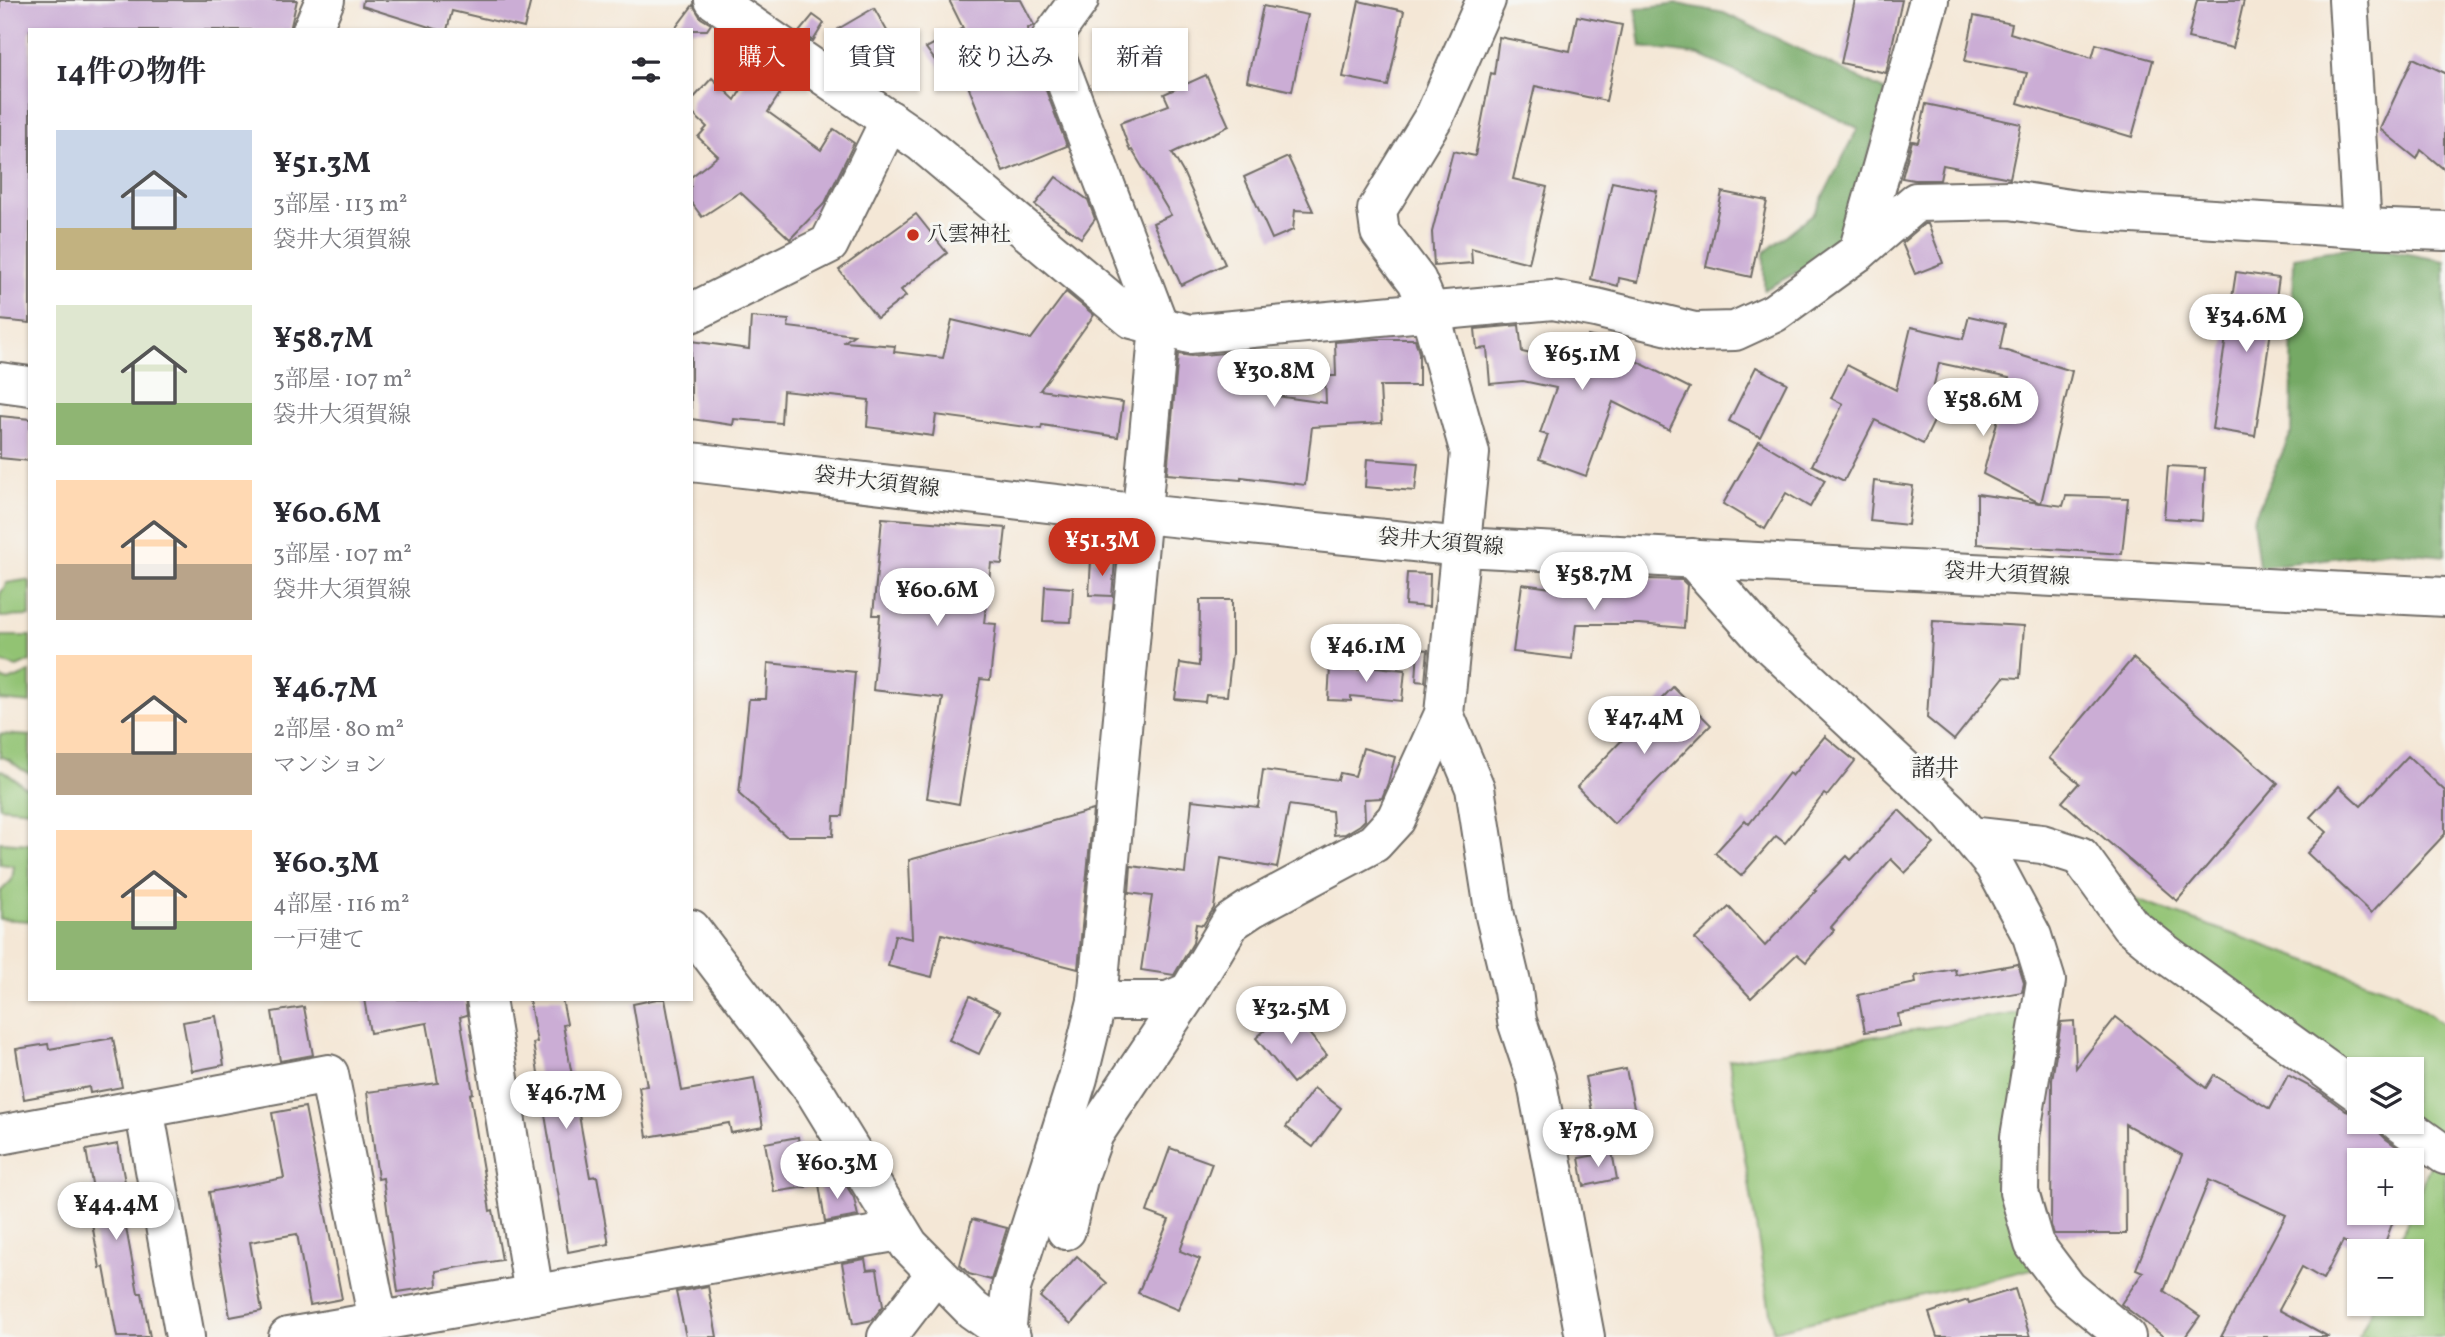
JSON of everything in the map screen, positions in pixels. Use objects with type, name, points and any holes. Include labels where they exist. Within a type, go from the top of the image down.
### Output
[{"type":"street","points":[[313,28],[325,0]]},
{"type":"street","points":[[1009,1335],[1011,1288],[1079,1078],[1097,1001],[1158,326],[1050,40],[1080,0]]},
{"type":"street","points":[[1066,1230],[1078,1180],[1094,1134],[1189,992],[1231,922],[1374,843],[1396,819],[1444,714],[1470,453],[1430,312],[1417,281],[1380,232],[1377,210],[1436,116],[1486,0]]},
{"type":"street","points":[[1858,252],[1929,0]]},
{"type":"street","points":[[2348,0],[2362,228]]},
{"type":"street","points":[[728,4],[921,142],[1132,319],[1189,334],[1553,300],[1694,332],[1735,331],[1774,313],[1858,252],[1916,202],[2010,200],[2083,211],[2445,231]]},
{"type":"street","points":[[693,312],[829,244],[890,120]]},
{"type":"street","points":[[0,382],[28,386]]},
{"type":"street","name":"袋井大須賀線","points":[[693,462],[1143,514],[1462,547],[2445,597]]},
{"type":"street","points":[[1692,558],[1763,638],[1949,811],[1994,865],[2032,936],[2046,981],[2020,1137],[2019,1192],[2034,1244],[2068,1289],[2126,1337]]},
{"type":"street","points":[[1444,714],[1475,788],[1495,916],[1517,1021],[1536,1078],[1585,1337]]},
{"type":"street","points":[[1970,836],[2042,844],[2080,856],[2130,925],[2174,960],[2347,1084]]},
{"type":"street","points":[[693,932],[815,1092],[909,1245],[973,1310],[1009,1335]]},
{"type":"street","points":[[1097,1001],[1168,1001],[1189,992]]},
{"type":"street","points":[[486,1001],[534,1294]]},
{"type":"street","points":[[0,1135],[329,1074],[378,1321]]},
{"type":"street","points":[[145,1108],[185,1337]]},
{"type":"street","points":[[2416,1134],[2445,1155]]},
{"type":"street","points":[[288,1337],[900,1231]]},
{"type":"street","points":[[887,1337],[936,1273]]},
{"type":"green space","points":[[1678,4],[1724,13],[1886,91],[1850,225],[1825,257],[1764,290],[1764,253],[1815,212],[1858,128],[1699,55],[1641,47],[1636,9]]},
{"type":"green space","points":[[2362,245],[2445,261],[2445,556],[2391,551],[2259,567],[2253,520],[2291,433],[2294,257]]},
{"type":"green space","points":[[28,581],[28,616],[0,617],[0,594],[7,583]]},
{"type":"green space","points":[[0,636],[28,636],[28,662],[17,667],[0,662]]},
{"type":"green space","points":[[28,673],[28,703],[0,700],[0,678],[9,681]]},
{"type":"green space","points":[[0,734],[28,736],[28,772],[0,757]]},
{"type":"green space","points":[[0,770],[28,788],[28,810],[0,807]]},
{"type":"green space","points":[[0,842],[28,844],[28,921],[0,919],[0,892],[12,880],[14,866],[0,864]]},
{"type":"green space","points":[[2106,889],[2396,992],[2445,1025],[2445,1140],[2424,1126],[2424,1057],[2347,1057],[2347,1074]]},
{"type":"green space","points":[[2018,1013],[2028,1023],[2036,1268],[1773,1331],[1729,1060]]},
{"type":"green space","points":[[2433,1158],[2445,1167],[2445,1337],[2359,1337],[2369,1316],[2424,1316],[2424,1239],[2400,1239],[2406,1225],[2424,1225],[2424,1180]]},
{"type":"building","points":[[0,0],[297,0],[290,28],[28,28],[28,323],[0,320]]},
{"type":"building","points":[[363,0],[531,0],[524,28],[452,11],[448,28],[433,28],[362,6]]},
{"type":"building","points":[[949,0],[1021,0],[1034,25],[1028,28],[963,28]]},
{"type":"building","points":[[1855,0],[1902,0],[1886,73],[1841,63]]},
{"type":"building","points":[[2197,0],[2244,0],[2233,48],[2188,38]]},
{"type":"building","points":[[1359,1],[1404,11],[1388,86],[1343,77]]},
{"type":"building","points":[[693,5],[701,18],[711,24],[707,30],[676,28]]},
{"type":"building","points":[[1263,6],[1308,15],[1292,91],[1247,81]]},
{"type":"building","points":[[874,8],[885,28],[840,28]]},
{"type":"building","points":[[813,15],[824,23],[813,41],[810,39],[810,28],[802,28]]},
{"type":"building","points":[[1577,16],[1622,25],[1606,101],[1535,86],[1513,179],[1547,187],[1529,263],[1471,248],[1472,263],[1434,266],[1432,232],[1453,151],[1475,156],[1491,73],[1494,74],[1499,37],[1570,51]]},
{"type":"building","points":[[1974,16],[2012,24],[2010,33],[2092,58],[2096,44],[2153,60],[2132,137],[2018,103],[2027,73],[1965,61]]},
{"type":"building","points":[[934,44],[934,59],[926,48]]},
{"type":"building","points":[[2413,58],[2445,73],[2445,170],[2421,150],[2417,159],[2380,129]]},
{"type":"building","points":[[1206,75],[1229,126],[1172,153],[1225,264],[1181,285],[1153,223],[1171,215],[1132,150],[1130,151],[1120,123],[1169,105],[1164,94],[1171,91],[1188,91],[1188,83]]},
{"type":"building","points":[[712,78],[714,91],[726,91],[735,100],[740,91],[782,91],[768,112],[821,150],[834,129],[854,143],[825,203],[790,239],[740,192],[702,217],[693,205],[693,175],[718,156],[698,137],[707,127],[693,114],[693,99]]},
{"type":"building","points":[[970,91],[1046,91],[1067,146],[1003,172]]},
{"type":"building","points":[[1926,104],[2021,124],[2010,178],[1943,165],[1940,180],[1902,178],[1912,141],[1918,142]]},
{"type":"building","points":[[1288,157],[1313,211],[1295,210],[1293,230],[1272,239],[1244,177]]},
{"type":"building","points":[[1056,177],[1088,200],[1095,219],[1081,238],[1035,205]]},
{"type":"building","points":[[1612,182],[1657,191],[1638,282],[1619,278],[1618,286],[1591,279]]},
{"type":"building","points":[[1722,192],[1767,201],[1751,277],[1706,267]]},
{"type":"building","points":[[916,214],[947,253],[901,290],[906,296],[877,318],[839,270]]},
{"type":"building","points":[[1924,224],[1928,224],[1943,263],[1915,274],[1902,243]]},
{"type":"building","points":[[2236,272],[2279,278],[2255,436],[2212,429]]},
{"type":"building","points":[[1066,292],[1094,315],[1040,390],[1123,402],[1118,437],[1042,425],[1041,429],[936,415],[933,436],[867,427],[869,400],[783,391],[781,423],[734,419],[733,425],[693,419],[693,341],[749,349],[751,317],[789,320],[788,327],[854,335],[844,342],[895,346],[894,352],[943,358],[952,320],[1031,339]]},
{"type":"building","points":[[1969,316],[2005,324],[2000,349],[2072,371],[2041,503],[2063,506],[2066,496],[2128,498],[2122,554],[1977,544],[1977,494],[2040,503],[1983,474],[2009,378],[1939,363],[1929,406],[1939,411],[1923,444],[1875,420],[1844,481],[1812,465],[1843,404],[1831,398],[1847,365],[1896,390],[1911,327],[1963,339]]},
{"type":"building","points":[[1519,325],[1522,352],[1581,365],[1588,336],[1622,344],[1620,353],[1690,388],[1669,430],[1613,402],[1586,476],[1539,459],[1548,435],[1540,433],[1556,388],[1523,381],[1490,384],[1487,348],[1477,349],[1475,329]]},
{"type":"building","points":[[1415,339],[1419,353],[1419,386],[1380,386],[1382,423],[1312,427],[1305,485],[1241,477],[1241,480],[1167,474],[1178,354],[1191,356],[1247,351],[1274,354],[1273,371],[1278,371],[1276,396],[1326,403],[1325,376],[1336,376],[1335,342]]},
{"type":"building","points":[[1756,367],[1787,383],[1760,437],[1729,421]]},
{"type":"building","points":[[0,416],[28,419],[28,461],[0,458]]},
{"type":"building","points":[[1759,441],[1825,480],[1810,507],[1786,493],[1765,529],[1723,504]]},
{"type":"building","points":[[1367,459],[1418,463],[1415,491],[1365,487]]},
{"type":"building","points":[[2168,466],[2205,468],[2202,521],[2164,518]]},
{"type":"building","points":[[1874,481],[1913,486],[1908,525],[1870,521]]},
{"type":"building","points":[[882,518],[1006,528],[1002,564],[991,563],[984,623],[996,624],[990,680],[980,679],[959,804],[927,798],[943,698],[873,690],[880,615],[873,615]]},
{"type":"building","points":[[1091,560],[1115,561],[1112,596],[1089,595]]},
{"type":"building","points":[[1407,573],[1430,574],[1429,607],[1405,605]]},
{"type":"building","points":[[1610,578],[1682,580],[1687,585],[1684,628],[1640,624],[1576,624],[1572,659],[1513,652],[1522,584],[1610,596]]},
{"type":"building","points":[[1045,586],[1073,588],[1071,622],[1043,621]]},
{"type":"building","points":[[1200,600],[1232,600],[1232,653],[1227,696],[1206,695],[1205,702],[1175,699],[1180,663],[1199,666]]},
{"type":"building","points":[[1933,621],[2024,626],[2020,678],[2004,677],[1954,740],[1927,718]]},
{"type":"building","points":[[1418,649],[1428,650],[1425,682],[1416,681]]},
{"type":"building","points":[[2133,658],[2278,783],[2177,901],[2062,802],[2079,783],[2049,758]]},
{"type":"building","points":[[768,663],[855,672],[843,816],[834,816],[833,836],[786,836],[739,794],[749,699],[766,699]]},
{"type":"building","points":[[1366,666],[1405,670],[1402,701],[1351,696],[1351,701],[1328,700],[1330,668],[1366,670]]},
{"type":"building","points":[[1673,687],[1711,725],[1614,824],[1577,787]]},
{"type":"building","points":[[1825,736],[1855,761],[1827,796],[1824,794],[1785,843],[1776,836],[1741,876],[1715,853],[1745,820],[1749,824],[1789,773],[1792,776]]},
{"type":"building","points":[[1363,748],[1395,757],[1382,798],[1364,799],[1365,820],[1360,825],[1345,834],[1334,835],[1332,811],[1289,805],[1277,868],[1221,858],[1214,908],[1203,925],[1196,924],[1193,943],[1174,975],[1141,970],[1152,896],[1129,893],[1131,866],[1185,873],[1192,800],[1258,807],[1263,770],[1338,780],[1340,773],[1355,776]]},
{"type":"building","points":[[2408,756],[2445,791],[2445,834],[2371,913],[2307,853],[2327,832],[2310,817],[2339,786],[2361,806]]},
{"type":"building","points":[[1093,810],[1078,969],[942,934],[932,977],[888,966],[895,935],[912,939],[909,860]]},
{"type":"building","points":[[1899,810],[1934,844],[1905,873],[1891,859],[1831,927],[1834,930],[1806,962],[1797,954],[1751,998],[1695,939],[1729,907],[1765,946],[1847,856],[1851,860]]},
{"type":"building","points":[[2018,964],[2024,983],[2022,992],[1898,1014],[1900,1026],[1865,1032],[1858,995],[1916,983],[1915,976],[1955,969],[1956,975]]},
{"type":"building","points":[[970,996],[1000,1011],[979,1054],[949,1040]]},
{"type":"building","points":[[364,1001],[465,1001],[467,1015],[460,1017],[473,1093],[470,1094],[490,1211],[493,1210],[502,1260],[436,1271],[437,1286],[398,1292],[383,1178],[378,1179],[367,1092],[438,1083],[427,1023],[370,1033]]},
{"type":"building","points":[[529,1001],[562,1001],[567,1024],[563,1025],[590,1177],[597,1176],[609,1244],[568,1252],[533,1043],[537,1042]]},
{"type":"building","points":[[665,1001],[682,1091],[754,1078],[763,1127],[731,1133],[729,1123],[647,1137],[639,1087],[647,1086],[633,1004]]},
{"type":"building","points":[[304,1007],[313,1055],[280,1061],[272,1012]]},
{"type":"building","points":[[1289,1009],[1327,1055],[1293,1083],[1256,1038]]},
{"type":"building","points":[[216,1016],[224,1065],[192,1071],[183,1022]]},
{"type":"building","points":[[2116,1017],[2206,1088],[2214,1075],[2270,1109],[2288,1075],[2320,1092],[2347,1111],[2347,1134],[2381,1134],[2398,1148],[2347,1148],[2347,1225],[2392,1225],[2386,1239],[2343,1241],[2323,1279],[2302,1267],[2279,1310],[2329,1337],[2221,1337],[2286,1215],[2209,1180],[2164,1291],[2200,1316],[2185,1337],[2164,1337],[2121,1304],[2143,1272],[2136,1269],[2182,1155],[2125,1124],[2126,1234],[2054,1234],[2051,1225],[2052,1080],[2061,1022],[2074,1021],[2076,1068]]},
{"type":"building","points":[[113,1038],[122,1087],[90,1093],[89,1087],[24,1099],[16,1049],[48,1044],[49,1049]]},
{"type":"building","points":[[1626,1069],[1638,1127],[1597,1136],[1585,1077]]},
{"type":"building","points":[[1314,1088],[1341,1108],[1313,1147],[1286,1127]]},
{"type":"building","points":[[305,1107],[342,1299],[310,1305],[297,1234],[250,1242],[262,1311],[230,1317],[209,1192],[284,1178],[272,1113]]},
{"type":"building","points":[[798,1137],[806,1187],[774,1192],[765,1143]]},
{"type":"building","points":[[118,1144],[127,1193],[120,1195],[138,1293],[142,1293],[150,1337],[117,1337],[104,1267],[100,1268],[91,1218],[98,1217],[86,1150]]},
{"type":"building","points":[[1170,1148],[1212,1163],[1180,1251],[1200,1259],[1178,1310],[1138,1293],[1169,1220],[1147,1212]]},
{"type":"building","points":[[1612,1152],[1617,1179],[1584,1186],[1579,1158]]},
{"type":"building","points":[[843,1180],[854,1198],[858,1216],[825,1222],[819,1184]]},
{"type":"building","points":[[972,1219],[1007,1228],[991,1280],[969,1274],[960,1265]]},
{"type":"building","points":[[1077,1256],[1107,1283],[1071,1324],[1040,1297]]},
{"type":"building","points":[[865,1259],[867,1270],[877,1269],[883,1306],[872,1320],[853,1324],[842,1263]]},
{"type":"building","points":[[708,1286],[717,1337],[686,1337],[676,1292]]},
{"type":"building","points":[[2015,1289],[2030,1337],[1937,1337],[1929,1313]]},
{"type":"place","name":"八雲神社","points":[[913,235]]},
{"type":"district","name":"諸井","points":[[1935,770]]}]
